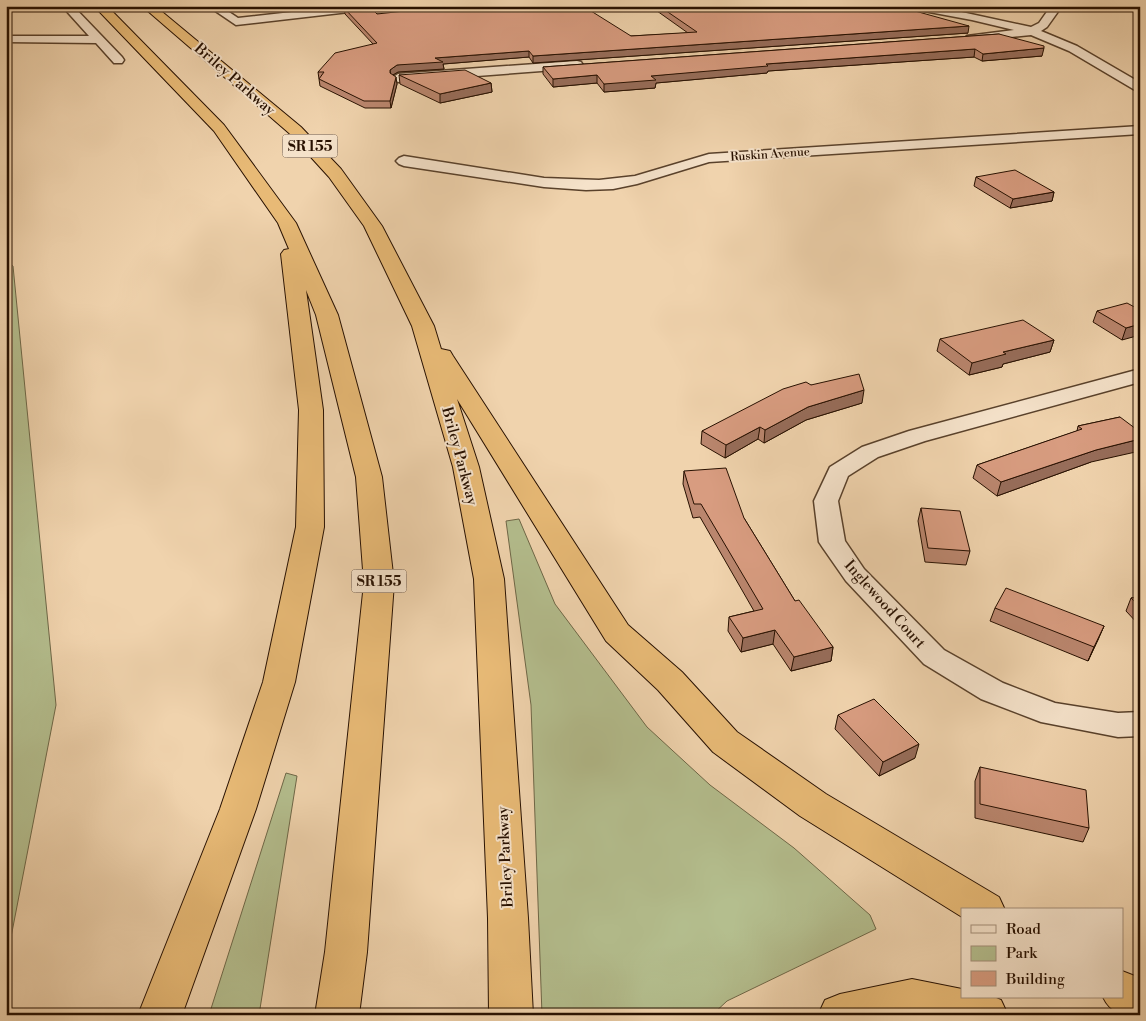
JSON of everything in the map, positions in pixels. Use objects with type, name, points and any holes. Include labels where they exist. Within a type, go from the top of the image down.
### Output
[{"type":"highway","name":"SR 155","points":[[100,6],[219,128],[287,223],[327,315],[369,477],[379,583],[346,952],[337,1015]]},
{"type":"highway","name":"Briley Parkway","points":[[148,6],[295,130],[335,173],[373,226],[423,326],[466,467],[489,579],[508,918],[511,1015]]},
{"type":"highway","points":[[160,1015],[238,809],[279,682],[310,527],[311,410],[287,223]]},
{"type":"highway","points":[[423,326],[617,633],[670,681],[724,742],[813,805],[982,908]]},
{"type":"highway","points":[[1124,992],[1140,1002]]},
{"type":"highway","points":[[840,1015],[912,1000],[986,1015]]},
{"type":"street","points":[[67,6],[97,40],[118,60]]},
{"type":"street","points":[[213,6],[236,22],[375,6]]},
{"type":"street","points":[[913,6],[1033,31],[1078,52],[1140,89]]},
{"type":"street","points":[[957,39],[1014,35],[1033,31],[1043,25],[1057,6]]},
{"type":"street","points":[[6,39],[97,40]]},
{"type":"street","points":[[398,78],[585,65]]},
{"type":"street","name":"Ruskin Avenue","points":[[404,161],[538,182],[587,185],[614,184],[635,180],[685,163],[709,158],[1140,130]]},
{"type":"street","name":"Inglewood Court","points":[[1140,375],[917,436],[870,452],[838,472],[826,501],[832,542],[855,575],[934,657],[992,691],[1052,714],[1118,725],[1140,724]]},
{"type":"green space","points":[[6,260],[13,266],[56,705],[6,963]]},
{"type":"green space","points":[[519,519],[555,604],[647,727],[710,785],[794,848],[870,915],[876,929],[727,1001],[712,1015],[542,1015],[531,705],[506,521]]},
{"type":"green space","points":[[286,773],[297,776],[259,1015],[209,1015]]},
{"type":"building","points":[[369,6],[377,14],[450,6],[583,6],[631,36],[697,32],[659,6],[897,6],[969,26],[533,56],[529,51],[435,58],[443,62],[397,65],[390,70],[390,73],[396,77],[390,101],[364,101],[319,79],[324,72],[318,72],[335,53],[377,43],[344,8]]},
{"type":"building","points":[[999,34],[1044,46],[1044,48],[983,54],[975,49],[766,64],[768,66],[651,76],[656,80],[604,84],[597,75],[553,79],[543,67]]},
{"type":"building","points":[[465,70],[491,83],[440,94],[399,75]]},
{"type":"building","points":[[1015,170],[1054,192],[1013,199],[976,177]]},
{"type":"building","points":[[1127,303],[1140,310],[1140,324],[1126,328],[1097,311]]},
{"type":"building","points":[[1023,320],[1054,340],[1003,352],[1006,354],[972,363],[940,339]]},
{"type":"building","points":[[859,374],[864,390],[808,407],[765,430],[760,427],[726,445],[702,431],[783,389],[806,382],[811,385]]},
{"type":"building","points":[[1120,417],[1140,432],[1140,439],[1096,450],[1001,482],[977,465],[1082,429],[1078,426]]},
{"type":"building","points":[[726,468],[744,518],[795,601],[799,600],[833,647],[794,657],[775,630],[743,638],[729,617],[763,609],[701,504],[694,504],[684,471]]},
{"type":"building","points":[[921,508],[960,511],[970,551],[928,548]]},
{"type":"building","points":[[1006,588],[1104,626],[1094,647],[995,608]]},
{"type":"building","points":[[1140,597],[1140,607],[1131,598]]},
{"type":"building","points":[[874,699],[919,744],[883,762],[838,715]]},
{"type":"building","points":[[980,767],[1086,790],[1089,828],[980,804]]}]
